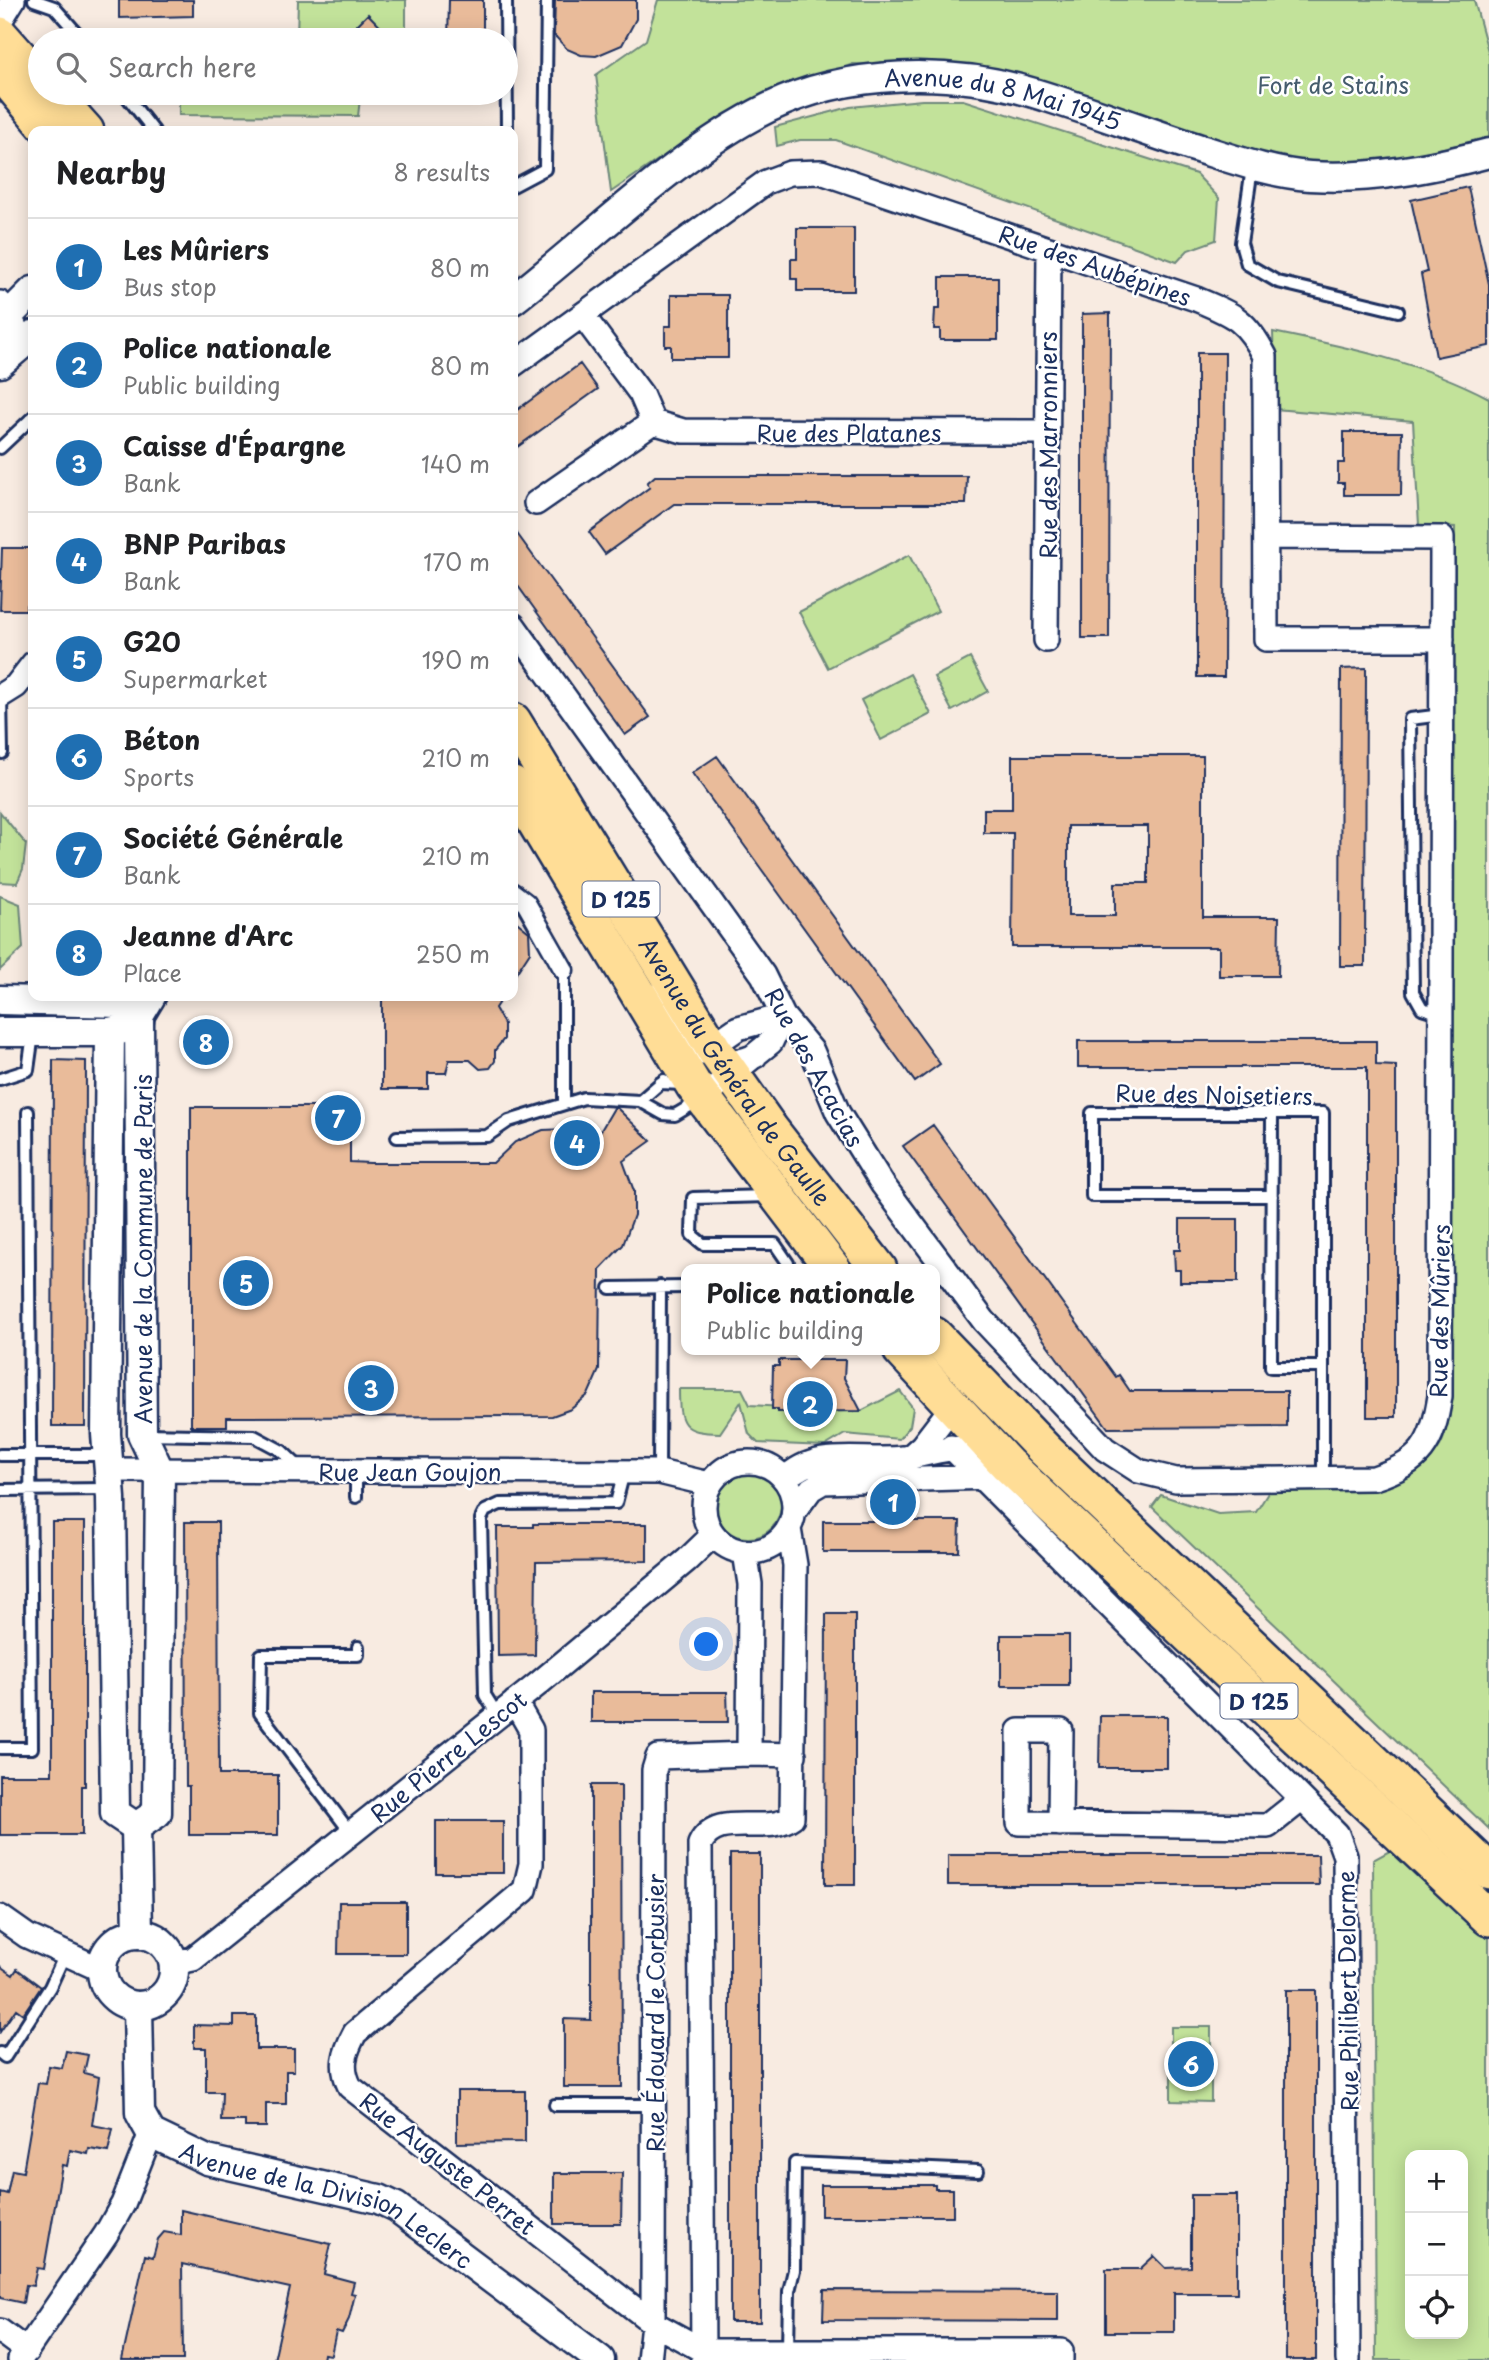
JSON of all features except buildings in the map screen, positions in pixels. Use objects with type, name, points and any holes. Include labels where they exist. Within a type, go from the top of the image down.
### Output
[{"type":"main road","points":[[0,35],[28,66]]},
{"type":"main road","points":[[0,71],[28,105]]},
{"type":"main road","points":[[28,105],[46,126]]},
{"type":"main road","points":[[63,105],[82,126]]},
{"type":"main road","name":"Avenue du Général de Gaulle","points":[[518,730],[775,1195],[829,1264]]},
{"type":"main road","name":"Avenue du Général de Gaulle","points":[[518,804],[587,907],[709,1075],[848,1227],[874,1264]]},
{"type":"main road","name":"D 125","points":[[940,1341],[999,1404],[1163,1564],[1489,1871]]},
{"type":"main road","name":"D 125","points":[[906,1355],[952,1406],[1002,1468],[1489,1918]]},
{"type":"street","points":[[0,21],[13,0]]},
{"type":"street","name":"Avenue du 8 Mai 1945","points":[[518,296],[705,143],[770,107],[829,86],[889,77],[952,78],[1032,92],[1252,165],[1309,176],[1368,175],[1433,167],[1489,153]]},
{"type":"street","name":"Rue des Aubépines","points":[[518,362],[766,182],[790,173],[821,172],[1206,303],[1226,311],[1252,330],[1265,356],[1266,639],[1442,639]]},
{"type":"street","name":"Rue des Marronniers","points":[[1046,640],[1049,249]]},
{"type":"street","name":"Avenue du 8 Mai 1945","points":[[518,286],[561,263]]},
{"type":"street","points":[[0,346],[15,330],[3,314],[28,294]]},
{"type":"street","points":[[536,503],[653,422],[641,394],[583,316]]},
{"type":"street","points":[[0,363],[28,339]]},
{"type":"street","name":"Rue des Platanes","points":[[653,422],[683,431],[1047,432]]},
{"type":"street","name":"Rue des Mûriers","points":[[1193,1479],[1374,1478],[1401,1469],[1424,1450],[1436,1422],[1440,1396],[1442,538],[1266,537]]},
{"type":"street","name":"Rue des Acacias","points":[[518,632],[763,975],[783,1016],[812,1051],[838,1113],[883,1185],[984,1321],[1105,1449],[1139,1471],[1176,1480],[1193,1479]]},
{"type":"street","points":[[1,695],[16,685],[28,670]]},
{"type":"street","points":[[518,904],[564,970]]},
{"type":"street","points":[[0,1000],[28,1000]]},
{"type":"street","name":"Avenue de la Commune de Paris","points":[[111,1001],[109,1471],[115,1813],[136,1827],[157,1813],[160,1472],[142,1434],[139,1021]]},
{"type":"street","points":[[116,1001],[127,1006],[139,1021]]},
{"type":"street","points":[[0,1031],[110,1032],[129,1028],[139,1021],[151,1001]]},
{"type":"street","points":[[709,1075],[738,1028],[783,1016]]},
{"type":"street","points":[[709,1075],[771,1042],[783,1016]]},
{"type":"street","points":[[999,1404],[1012,1431],[1002,1468]]},
{"type":"street","points":[[910,1457],[922,1447],[952,1406]]},
{"type":"street","points":[[785,1479],[807,1462],[910,1457],[951,1447],[1068,1493],[1124,1546],[1163,1564]]},
{"type":"street","points":[[791,1521],[793,1494],[785,1479],[771,1467],[754,1461],[736,1463],[720,1471],[709,1484],[703,1501],[704,1519],[713,1535],[726,1547],[745,1552],[761,1551],[777,1543],[791,1521],[811,1489],[823,1482],[1002,1468]]},
{"type":"street","name":"Rue Philibert Delorme","points":[[1002,1468],[1302,1799],[1337,1834],[1345,1856],[1348,2360]]},
{"type":"street","name":"Rue Jean Goujon","points":[[109,1471],[624,1471],[659,1472],[709,1484]]},
{"type":"street","name":"Rue Édouard le Corbusier","points":[[704,2355],[700,1844],[706,1832],[717,1826],[782,1824],[792,1818],[795,1565],[791,1521]]},
{"type":"street","name":"Rue Pierre Lescot","points":[[174,1963],[193,1959],[507,1709],[687,1560],[713,1535]]},
{"type":"street","points":[[745,1552],[750,1584],[749,1754]]},
{"type":"street","name":"Rue Auguste Perret","points":[[507,1709],[531,1730],[531,1864],[525,1890],[355,2034],[345,2051],[343,2073],[350,2087],[653,2323],[704,2355]]},
{"type":"street","name":"Rue Édouard le Corbusier","points":[[649,2360],[653,2323],[655,2105],[654,1770],[658,1756],[794,1755]]},
{"type":"street","points":[[1060,1824],[1268,1826],[1302,1799]]},
{"type":"street","points":[[136,1827],[138,1934]]},
{"type":"street","points":[[0,1917],[27,1936],[102,1970]]},
{"type":"street","points":[[138,1934],[161,1942],[174,1963],[172,1984],[166,1993],[158,2000],[138,2006],[127,2005],[109,1992],[102,1970],[109,1949],[117,1941],[138,1934]]},
{"type":"street","name":"Avenue de la Division Leclerc","points":[[138,2006],[140,2113],[151,2133],[207,2160],[379,2199],[397,2207],[600,2360]]},
{"type":"street","points":[[0,2331],[24,2356],[106,2234],[123,2204],[151,2133]]},
{"type":"street","points":[[704,2355],[1061,2351],[1061,2360]]},
{"type":"lane","points":[[34,0],[54,6],[73,28]]},
{"type":"lane","points":[[506,0],[506,28]]},
{"type":"lane","points":[[518,183],[545,169],[547,0]]},
{"type":"lane","points":[[134,105],[151,126]]},
{"type":"lane","points":[[507,105],[507,126]]},
{"type":"lane","points":[[1252,165],[1241,243],[1247,264],[1278,282],[1398,311]]},
{"type":"lane","points":[[0,448],[28,422]]},
{"type":"lane","points":[[1,695],[2,753]]},
{"type":"lane","points":[[1441,1014],[1422,1008],[1413,992],[1410,719],[1442,715]]},
{"type":"lane","points":[[564,970],[564,1102]]},
{"type":"lane","points":[[0,1079],[28,1070],[34,1032]]},
{"type":"lane","points":[[397,1138],[487,1136],[509,1121],[564,1102],[584,1098],[640,1101],[709,1075]]},
{"type":"lane","points":[[640,1101],[663,1114],[675,1115],[709,1075]]},
{"type":"lane","points":[[0,1748],[32,1748],[28,1112]]},
{"type":"lane","name":"Rue des Noisetiers","points":[[1272,1196],[1092,1196],[1092,1113],[1323,1113],[1323,1477]]},
{"type":"lane","points":[[1272,1113],[1271,1367],[1323,1367]]},
{"type":"lane","points":[[775,1195],[693,1198],[692,1235],[703,1244],[775,1244],[788,1264]]},
{"type":"lane","points":[[814,1209],[848,1227]]},
{"type":"lane","points":[[659,1472],[660,1286]]},
{"type":"lane","points":[[610,1288],[681,1287]]},
{"type":"lane","points":[[142,1434],[254,1436],[282,1451],[303,1471]]},
{"type":"lane","points":[[0,1455],[30,1455],[109,1471]]},
{"type":"lane","points":[[0,1490],[30,1490],[109,1471]]},
{"type":"lane","points":[[507,1709],[485,1695],[481,1519],[485,1511],[500,1504],[615,1503],[624,1471]]},
{"type":"lane","points":[[356,1472],[356,1497]]},
{"type":"lane","points":[[351,1833],[260,1713],[261,1655],[358,1655],[358,1647]]},
{"type":"lane","points":[[0,2053],[5,2057],[50,1987],[65,1954]]},
{"type":"lane","points":[[555,2105],[655,2105]]},
{"type":"lane","points":[[791,2354],[789,2291],[794,2270],[795,2163],[978,2171]]},
{"type":"green space","points":[[298,0],[406,0],[406,28],[297,28]]},
{"type":"green space","name":"Fort de Stains","points":[[658,0],[1474,0],[1489,55],[1489,138],[1335,172],[919,65],[853,64],[725,114],[611,192],[596,75],[646,40]]},
{"type":"green space","points":[[922,100],[963,100],[1196,174],[1219,198],[1216,240],[1188,250],[1177,262],[836,140],[800,140],[777,146],[775,127],[850,107]]},
{"type":"green space","points":[[179,105],[359,105],[358,116],[179,115]]},
{"type":"green space","points":[[1273,332],[1410,365],[1489,398],[1489,1829],[1152,1507],[1161,1495],[1218,1514],[1256,1512],[1273,1485],[1342,1490],[1387,1485],[1407,1477],[1425,1465],[1442,1443],[1450,1415],[1455,527],[1419,525],[1413,421],[1275,409]]},
{"type":"green space","points":[[909,555],[938,611],[828,668],[799,612]]},
{"type":"green space","points":[[970,658],[988,691],[952,711],[934,677]]},
{"type":"green space","points":[[910,674],[931,714],[881,740],[861,700]]},
{"type":"green space","points":[[0,812],[26,844],[23,869],[17,883],[0,882]]},
{"type":"green space","points":[[0,896],[20,904],[23,948],[0,970]]},
{"type":"green space","points":[[679,1389],[742,1389],[750,1405],[850,1411],[861,1411],[900,1391],[913,1408],[910,1426],[899,1439],[845,1434],[825,1446],[758,1443],[749,1434],[741,1402],[720,1433],[707,1433],[690,1428],[685,1424],[680,1411]]},
{"type":"green space","points":[[742,1472],[754,1472],[766,1477],[776,1487],[781,1505],[779,1518],[766,1533],[754,1538],[742,1538],[730,1533],[720,1523],[715,1511],[715,1499],[720,1487],[730,1477]]},
{"type":"green space","points":[[1395,1848],[1489,1938],[1489,2360],[1376,2360],[1373,1860]]},
{"type":"green space","points":[[1171,2027],[1211,2027],[1211,2102],[1171,2101]]},
{"type":"place","name":"Jeanne d'Arc","points":[[206,1042]]},
{"type":"place","name":"Société Générale","points":[[338,1118]]},
{"type":"place","name":"BNP Paribas","points":[[577,1143]]},
{"type":"place","name":"G20","points":[[246,1283]]},
{"type":"place","name":"Caisse d'Épargne","points":[[371,1388]]},
{"type":"place","name":"Police nationale","points":[[810,1404]]},
{"type":"place","name":"Les Mûriers","points":[[893,1502]]},
{"type":"place","name":"Béton","points":[[1191,2064]]}]
